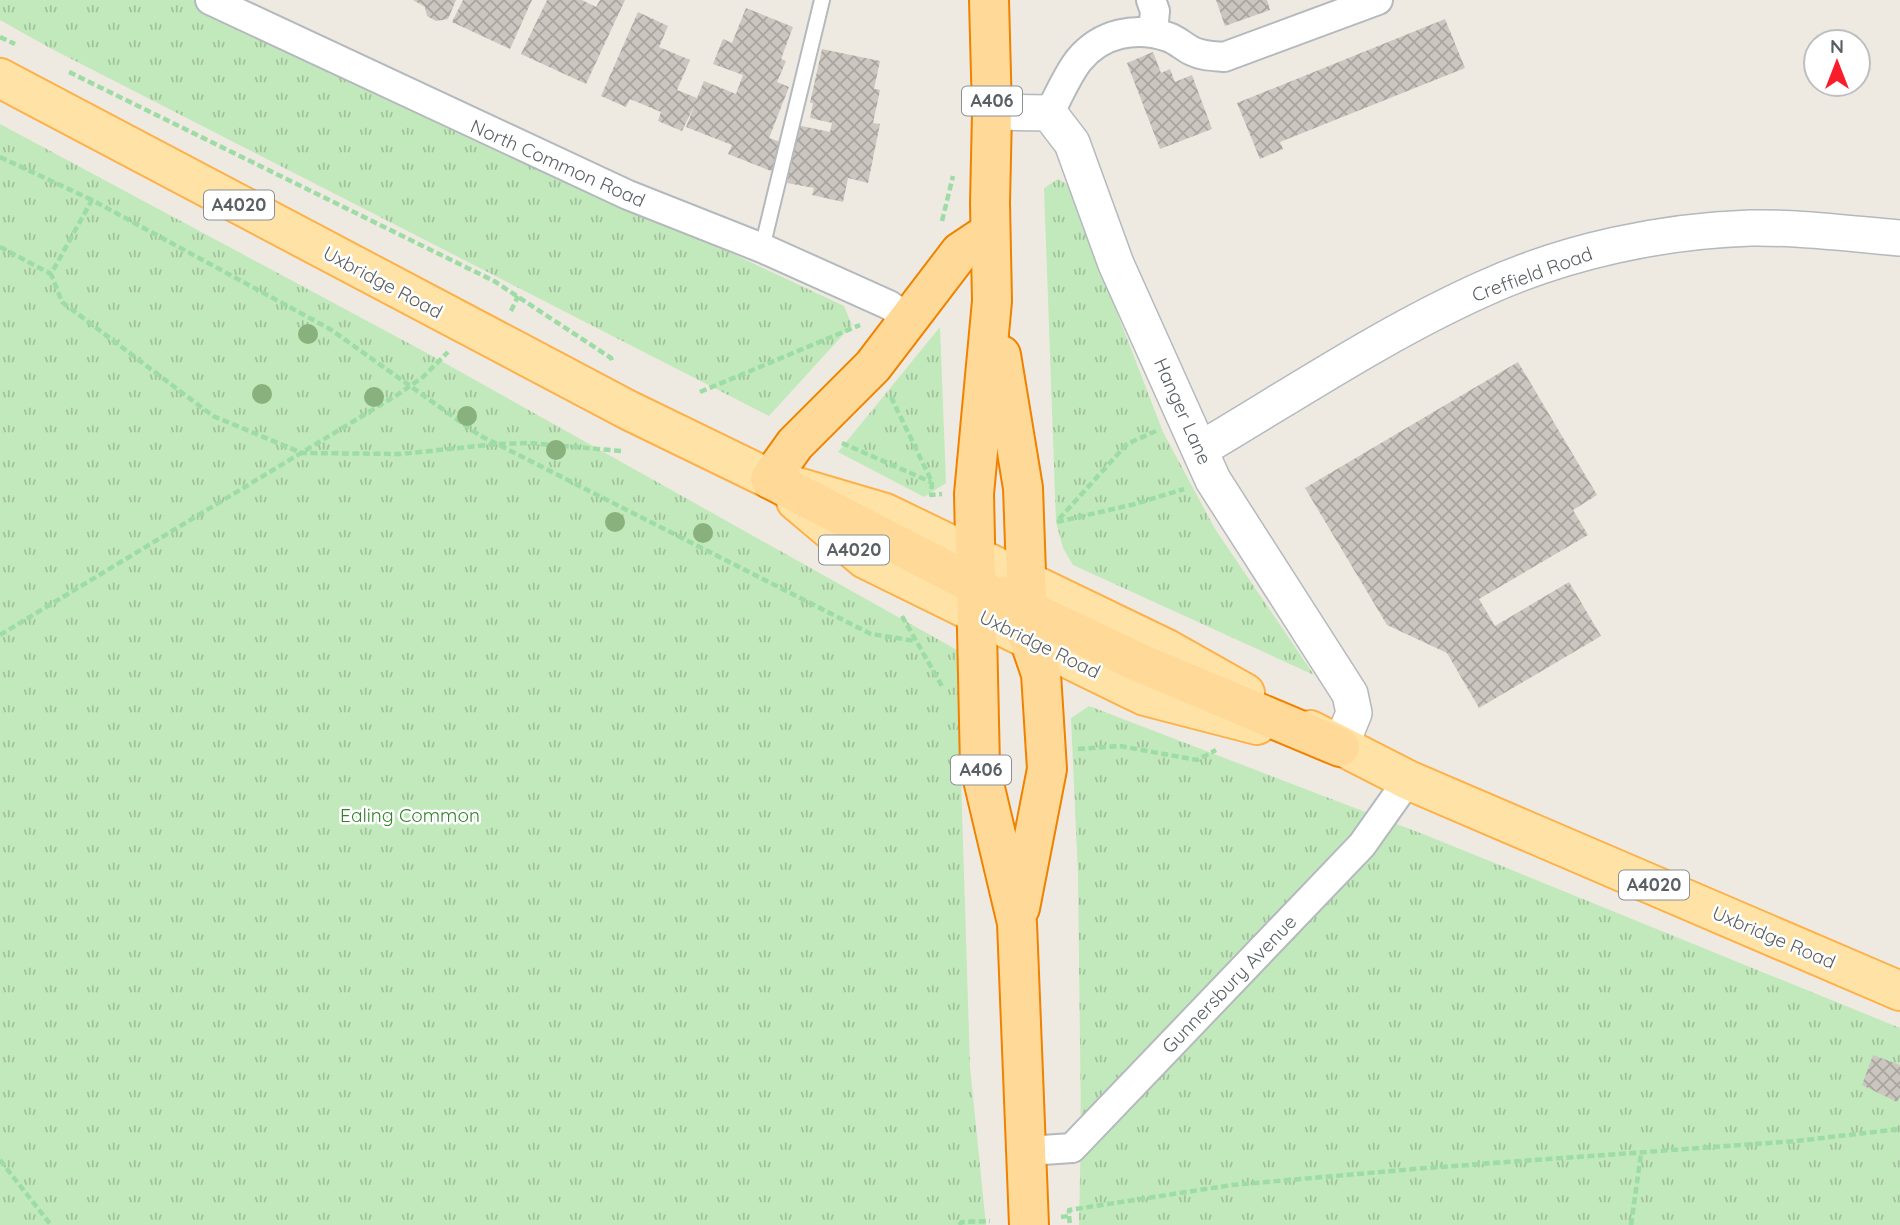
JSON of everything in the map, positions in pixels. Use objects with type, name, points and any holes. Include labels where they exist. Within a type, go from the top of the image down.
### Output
[{"type":"highway","name":"A406","points":[[989,0],[992,301],[974,494],[980,767],[1017,923],[1028,1151],[1045,1221]]},
{"type":"highway","points":[[770,479],[795,444],[873,366],[960,253],[990,232]]},
{"type":"highway","name":"A406","points":[[992,301],[1023,488],[1028,610],[1041,674],[1046,769],[1017,923]]},
{"type":"main road","name":"Uxbridge Road","points":[[10,63],[628,410],[770,479],[885,513],[975,585],[1028,610],[1145,696],[1340,747]]},
{"type":"main road","name":"Uxbridge Road","points":[[770,479],[865,559],[975,585],[1028,610],[1167,649],[1340,747],[1408,780],[1900,990]]},
{"type":"street","name":"North Common Road","points":[[210,0],[628,195],[762,248],[889,305],[909,319]]},
{"type":"street","points":[[1151,0],[1155,11],[1153,32]]},
{"type":"street","points":[[992,112],[1049,113],[1077,62],[1088,50],[1120,33],[1153,32],[1207,56],[1224,57],[1378,0]]},
{"type":"street","name":"Hanger Lane","points":[[1049,113],[1072,143],[1116,264],[1207,464],[1350,694],[1354,713],[1340,747]]},
{"type":"street","name":"Creffield Road","points":[[1207,464],[1384,340],[1473,294],[1585,253],[1658,237],[1752,228],[1900,239]]},
{"type":"street","name":"Gunnersbury Avenue","points":[[1028,1151],[1072,1148],[1362,845],[1408,780]]},
{"type":"lane","points":[[762,248],[822,0]]},
{"type":"path","points":[[0,37],[10,63]]},
{"type":"path","points":[[68,71],[494,281],[611,358]]},
{"type":"path","points":[[0,158],[92,200],[330,330],[479,435],[871,634],[916,641]]},
{"type":"path","points":[[937,229],[943,219],[956,165]]},
{"type":"path","points":[[51,274],[92,200]]},
{"type":"path","points":[[0,247],[51,274],[62,302],[213,416],[302,453],[401,454],[530,443],[621,451]]},
{"type":"path","points":[[700,392],[864,323]]},
{"type":"path","points":[[0,635],[411,385],[442,360],[452,347]]},
{"type":"path","points":[[891,396],[932,482],[931,495],[953,494]]},
{"type":"path","points":[[1053,528],[1127,444],[1162,429]]},
{"type":"path","points":[[835,440],[932,482]]},
{"type":"path","points":[[1056,522],[1135,504],[1207,464]]},
{"type":"path","points":[[900,612],[946,694]]},
{"type":"path","points":[[1067,750],[1120,746],[1197,760],[1222,748]]},
{"type":"path","points":[[1070,1225],[1069,1210],[1232,1185],[1426,1168],[1796,1142],[1900,1129]]},
{"type":"path","points":[[1631,1225],[1641,1154]]},
{"type":"path","points":[[0,1160],[51,1225]]},
{"type":"path","points":[[1045,1221],[1069,1216]]},
{"type":"path","points":[[959,1225],[962,1222],[990,1221]]},
{"type":"green space","points":[[0,0],[193,0],[844,306],[852,325],[769,416],[48,47],[0,20]]},
{"type":"green space","name":"Ealing Common","points":[[0,124],[425,352],[957,650],[970,1067],[986,1225],[0,1225]]},
{"type":"green space","points":[[1058,179],[1068,185],[1163,432],[1215,529],[1314,675],[1073,565],[1063,548],[1056,522],[1044,188]]},
{"type":"green space","points":[[940,327],[946,483],[924,497],[838,452]]},
{"type":"green space","points":[[1089,706],[1428,836],[1900,1028],[1900,1225],[1079,1225],[1081,1127],[1078,875],[1071,718]]},
{"type":"building","points":[[413,0],[456,0],[448,19],[436,21],[427,16],[425,7]]},
{"type":"building","points":[[463,0],[532,0],[510,49],[452,22]]},
{"type":"building","points":[[547,0],[582,0],[596,7],[600,0],[625,0],[586,84],[521,54]]},
{"type":"building","points":[[1216,0],[1267,0],[1270,10],[1225,26]]},
{"type":"building","points":[[746,8],[793,27],[781,59],[786,61],[777,82],[789,87],[769,138],[783,143],[771,171],[728,154],[732,145],[686,127],[695,104],[682,131],[658,121],[661,112],[630,99],[626,107],[601,96],[638,12],[668,26],[659,47],[690,60],[677,90],[697,98],[704,81],[736,94],[743,75],[713,64],[723,39],[732,43]]},
{"type":"building","points":[[1445,19],[1465,68],[1280,142],[1283,149],[1260,159],[1237,103]]},
{"type":"building","points":[[822,49],[880,61],[874,89],[880,90],[873,123],[880,124],[868,183],[848,178],[843,202],[812,195],[814,188],[787,183],[791,164],[788,163],[797,125],[830,132],[832,123],[810,118],[813,103],[810,103]]},
{"type":"building","points":[[1153,52],[1161,73],[1170,69],[1175,82],[1192,75],[1212,129],[1160,149],[1127,63]]},
{"type":"building","points":[[1518,362],[1597,495],[1573,510],[1588,535],[1479,599],[1495,626],[1569,582],[1601,636],[1479,708],[1447,653],[1387,625],[1305,488]]},
{"type":"building","points":[[1873,1055],[1900,1065],[1900,1096],[1897,1102],[1862,1085]]}]
